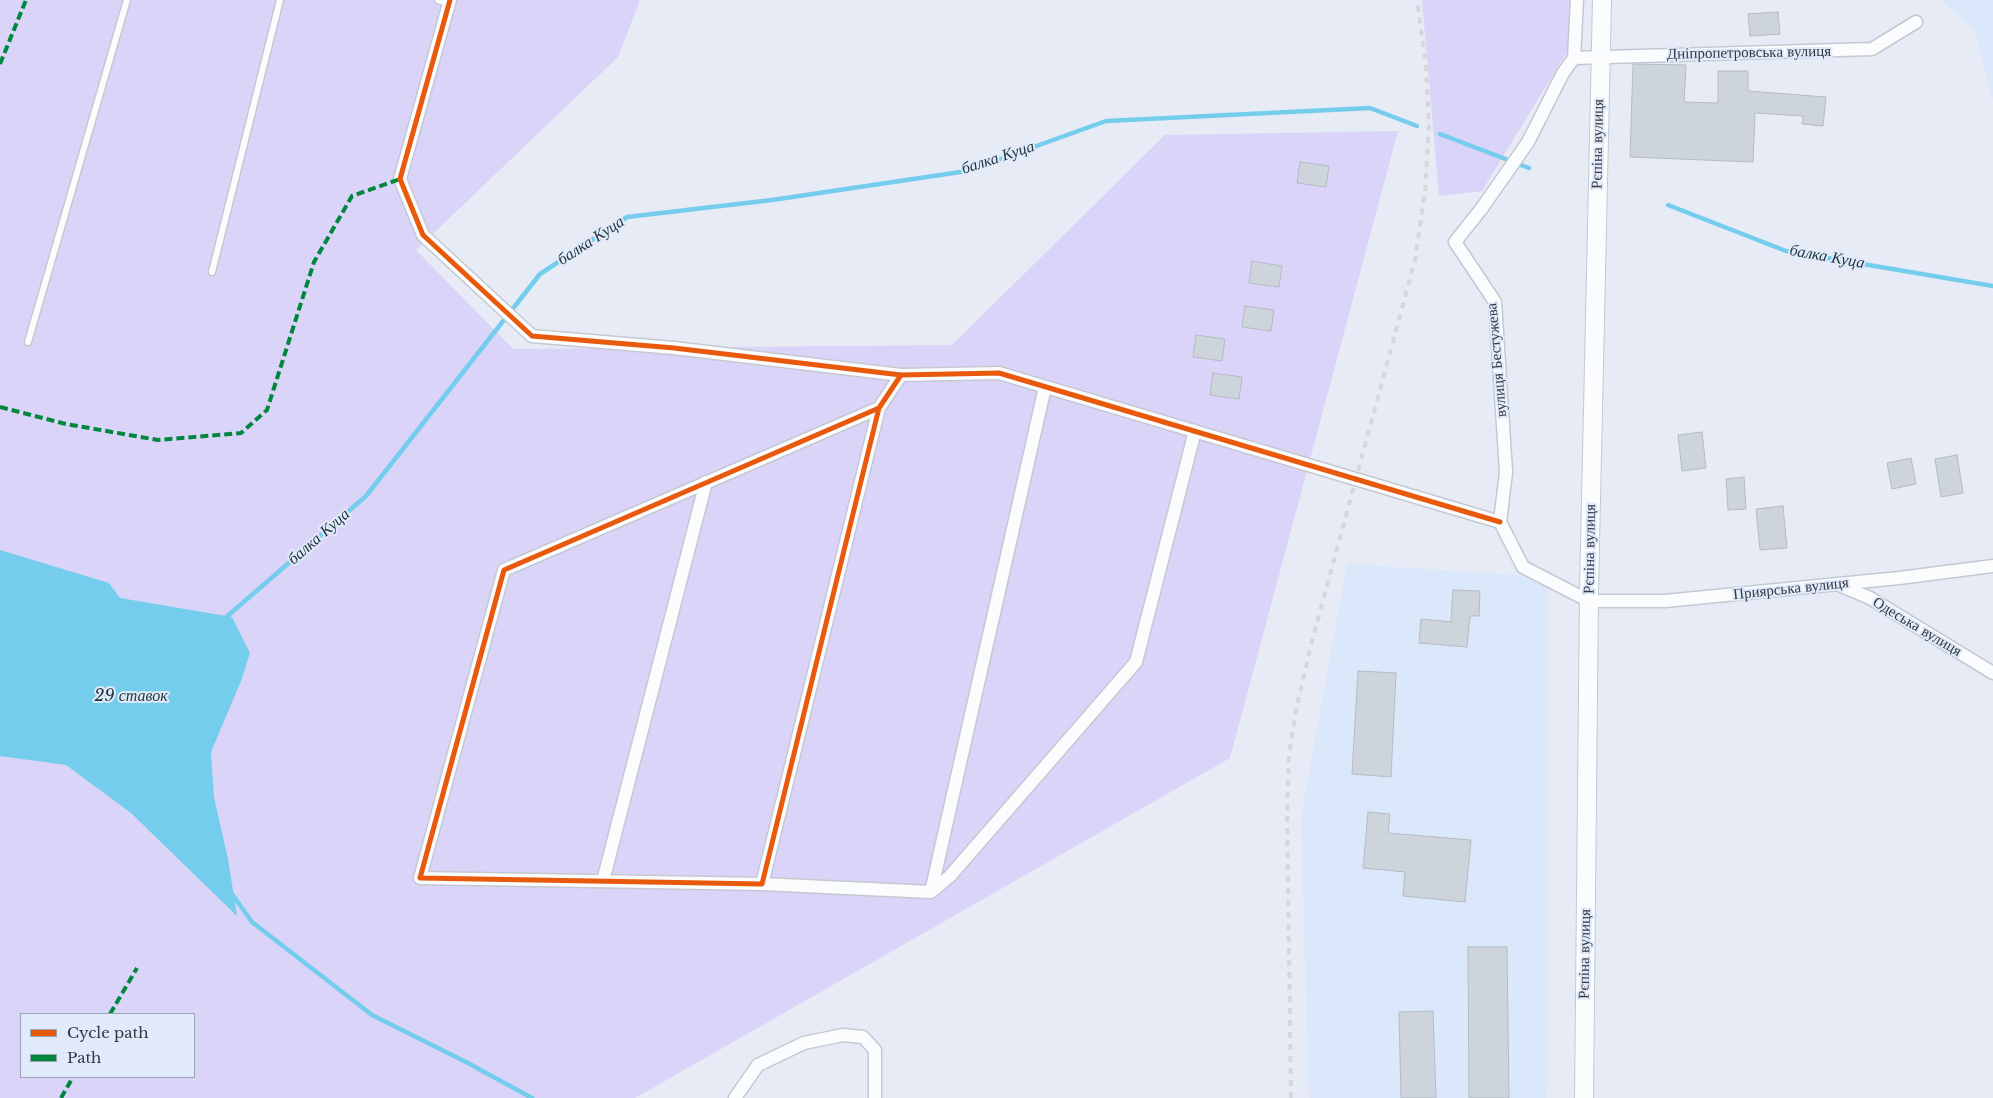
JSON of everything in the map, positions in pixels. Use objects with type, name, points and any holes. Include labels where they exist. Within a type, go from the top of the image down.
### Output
[{"type":"street","points":[[1574,58],[1577,0]]},
{"type":"street","name":"Рєпіна вулиця","points":[[1584,1098],[1589,601],[1602,0]]},
{"type":"street","points":[[445,1],[400,179],[423,235],[532,336],[674,348],[901,375],[999,373],[1500,522],[1523,567],[1589,601]]},
{"type":"street","name":"Дніпропетровська вулиця","points":[[1574,58],[1872,49],[1916,22]]},
{"type":"street","name":"вулиця Бестужева","points":[[1500,522],[1506,472],[1495,302],[1455,242],[1528,142],[1563,73],[1574,58]]},
{"type":"street","points":[[762,884],[879,408],[901,375]]},
{"type":"street","points":[[931,892],[1045,387]]},
{"type":"street","points":[[879,408],[504,570],[420,878],[762,884],[931,892],[950,876],[1136,662],[1195,431]]},
{"type":"street","points":[[603,881],[706,482]]},
{"type":"street","name":"Приярська вулиця","points":[[1589,601],[1665,601],[1993,566]]},
{"type":"street","name":"Одеська вулиця","points":[[1838,584],[1870,598],[1993,673]]},
{"type":"street","points":[[735,1098],[758,1065],[804,1043],[843,1034],[862,1037],[875,1050],[875,1098]]},
{"type":"lane","points":[[28,342],[127,0]]},
{"type":"lane","points":[[212,272],[280,0]]},
{"type":"shaded area","points":[[0,0],[640,0],[618,57],[416,250],[513,349],[952,345],[1165,135],[1398,131],[1230,758],[635,1098],[0,1098]]},
{"type":"shaded area","points":[[1422,0],[1573,0],[1573,42],[1482,191],[1439,196]]},
{"type":"shaded area","points":[[1940,0],[1993,0],[1993,100],[1975,30]]},
{"type":"shaded area","points":[[1347,564],[1548,577],[1547,1098],[1309,1098],[1301,817]]},
{"type":"water","name":"29 ставок","points":[[0,550],[109,583],[120,598],[232,617],[250,653],[241,681],[211,752],[214,797],[228,859],[237,916],[131,813],[66,765],[0,756]]},
{"type":"building","points":[[1778,12],[1780,34],[1750,36],[1748,14]]},
{"type":"building","points":[[1633,64],[1686,65],[1684,102],[1718,103],[1718,71],[1748,71],[1748,91],[1826,97],[1823,126],[1802,124],[1803,116],[1755,113],[1753,162],[1630,157]]},
{"type":"building","points":[[1300,162],[1329,166],[1326,187],[1297,183]]},
{"type":"building","points":[[1252,261],[1282,266],[1279,287],[1249,283]]},
{"type":"building","points":[[1245,306],[1274,310],[1271,331],[1242,327]]},
{"type":"building","points":[[1196,335],[1225,339],[1222,361],[1193,357]]},
{"type":"building","points":[[1213,373],[1242,377],[1239,399],[1210,395]]},
{"type":"building","points":[[1702,432],[1706,468],[1682,471],[1678,435]]},
{"type":"building","points":[[1957,455],[1963,493],[1941,497],[1935,459]]},
{"type":"building","points":[[1911,458],[1916,484],[1892,489],[1887,463]]},
{"type":"building","points":[[1744,477],[1746,509],[1728,510],[1726,479]]},
{"type":"building","points":[[1783,506],[1787,548],[1760,550],[1756,509]]},
{"type":"building","points":[[1453,590],[1480,591],[1479,616],[1470,616],[1467,647],[1419,643],[1421,619],[1451,622]]},
{"type":"building","points":[[1358,671],[1396,673],[1391,777],[1352,774]]},
{"type":"building","points":[[1368,812],[1390,814],[1388,833],[1471,840],[1465,902],[1403,896],[1405,872],[1363,868]]},
{"type":"building","points":[[1468,947],[1507,947],[1509,1098],[1469,1098]]},
{"type":"building","points":[[1433,1011],[1436,1098],[1401,1098],[1399,1012]]},
{"type":"waterway","name":"балка Куца","points":[[224,619],[366,496],[540,274],[627,217],[772,200],[967,171],[1106,121],[1370,108],[1417,126]]},
{"type":"waterway","name":"балка Куца","points":[[1440,134],[1529,168]]},
{"type":"waterway","name":"балка Куца","points":[[1668,205],[1786,251],[1993,286]]},
{"type":"waterway","points":[[232,894],[252,922],[372,1015],[466,1062],[532,1098]]},
{"type":"railway","points":[[1291,1098],[1287,813],[1289,756],[1296,710],[1311,645],[1415,260],[1425,192],[1429,125],[1426,67],[1417,0]]},
{"type":"marked path","points":[[0,64],[26,0]]},
{"type":"marked path","points":[[0,407],[66,424],[158,440],[241,433],[267,410],[314,262],[352,196],[400,179]]},
{"type":"marked path","points":[[111,1013],[137,968]]},
{"type":"marked path","points":[[61,1098],[72,1078]]},
{"type":"cycle path","points":[[450,0],[400,179],[423,235],[532,336],[674,348],[901,375],[999,373],[1500,522]]},
{"type":"cycle path","points":[[879,408],[504,570],[420,878],[762,884],[879,408],[901,375]]}]
